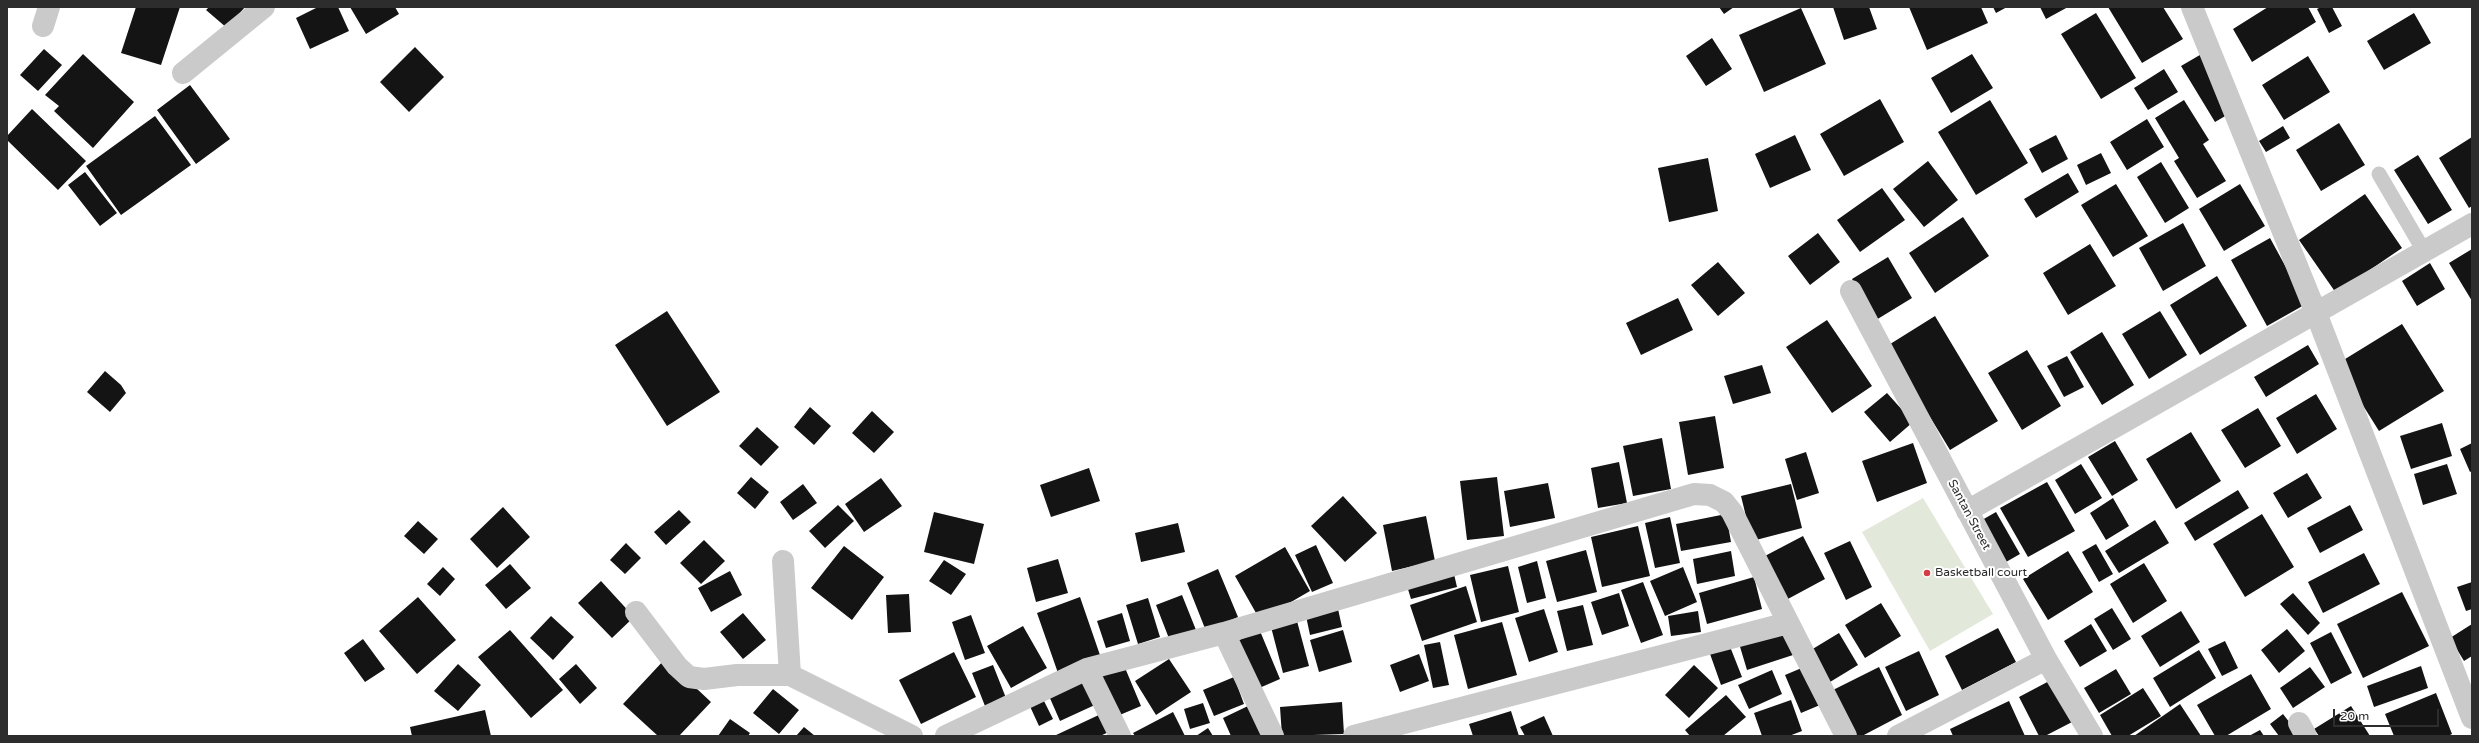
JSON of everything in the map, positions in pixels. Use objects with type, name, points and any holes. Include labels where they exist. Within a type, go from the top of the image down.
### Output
[{"type":"street","points":[[183,73],[264,7]]},
{"type":"street","points":[[2192,7],[2316,313],[2472,718]]},
{"type":"street","points":[[1967,512],[2472,224]]},
{"type":"street","name":"Santan Street","points":[[1851,291],[2046,659],[2092,736]]},
{"type":"street","points":[[946,736],[1087,670],[1224,634],[1694,494],[1710,495],[1724,502],[1732,512],[1846,736]]},
{"type":"street","points":[[783,561],[790,675]]},
{"type":"street","points":[[636,612],[677,666],[689,676],[704,679],[737,675],[790,675],[912,736]]},
{"type":"street","points":[[1354,736],[1788,623]]},
{"type":"street","points":[[1224,634],[1273,736]]},
{"type":"street","points":[[1898,736],[2046,659]]},
{"type":"street","points":[[1087,670],[1120,736]]},
{"type":"lane","points":[[2379,174],[2424,251]]},
{"type":"shaded area","name":"Basketball court","points":[[1923,498],[1993,614],[1930,651],[1862,532]]},
{"type":"building","points":[[136,7],[180,7],[161,65],[121,53]]},
{"type":"building","points":[[209,7],[245,7],[227,28],[206,10]]},
{"type":"building","points":[[318,7],[338,7],[349,31],[310,49],[296,18]]},
{"type":"building","points":[[350,7],[395,7],[399,14],[366,34]]},
{"type":"building","points":[[1719,7],[1734,7],[1724,14]]},
{"type":"building","points":[[1833,7],[1869,7],[1877,29],[1844,40]]},
{"type":"building","points":[[1909,7],[1981,7],[1988,23],[1927,50]]},
{"type":"building","points":[[1993,7],[2007,7],[1996,13]]},
{"type":"building","points":[[2040,7],[2068,7],[2046,19]]},
{"type":"building","points":[[2108,7],[2163,7],[2183,39],[2142,63]]},
{"type":"building","points":[[2268,7],[2308,7],[2316,22],[2252,62],[2233,29]]},
{"type":"building","points":[[2321,7],[2332,7],[2342,26],[2329,33],[2317,9]]},
{"type":"building","points":[[1801,8],[1826,64],[1764,92],[1739,35]]},
{"type":"building","points":[[2096,13],[2136,78],[2101,99],[2061,34]]},
{"type":"building","points":[[2414,13],[2431,43],[2384,70],[2367,41]]},
{"type":"building","points":[[1712,38],[1732,69],[1706,86],[1686,56]]},
{"type":"building","points":[[415,47],[444,77],[409,112],[380,82]]},
{"type":"building","points":[[44,49],[62,65],[38,91],[20,75]]},
{"type":"building","points":[[2205,52],[2239,108],[2215,122],[2181,66]]},
{"type":"building","points":[[83,54],[134,102],[93,148],[54,111],[59,106],[45,95]]},
{"type":"building","points":[[1972,54],[1993,88],[1951,113],[1931,78]]},
{"type":"building","points":[[2308,56],[2330,92],[2284,120],[2262,85]]},
{"type":"building","points":[[2164,69],[2178,92],[2148,110],[2134,88]]},
{"type":"building","points":[[190,85],[230,139],[196,164],[157,110]]},
{"type":"building","points":[[1880,99],[1904,142],[1844,176],[1820,134]]},
{"type":"building","points":[[1990,100],[2028,163],[1976,195],[1938,132]]},
{"type":"building","points":[[2184,100],[2209,140],[2203,144],[2226,181],[2197,198],[2174,161],[2179,158],[2155,118]]},
{"type":"building","points":[[32,109],[86,161],[58,190],[7,140],[7,136]]},
{"type":"building","points":[[155,116],[191,165],[121,215],[86,166]]},
{"type":"building","points":[[2147,119],[2164,147],[2127,170],[2110,142]]},
{"type":"building","points":[[2339,123],[2365,165],[2321,191],[2296,150]]},
{"type":"building","points":[[2283,126],[2290,138],[2266,152],[2259,141]]},
{"type":"building","points":[[1795,135],[1811,170],[1770,188],[1755,154]]},
{"type":"building","points":[[2056,135],[2068,159],[2042,173],[2029,149]]},
{"type":"building","points":[[2472,137],[2472,206],[2469,208],[2439,158]]},
{"type":"building","points":[[2101,153],[2111,173],[2086,185],[2077,165]]},
{"type":"building","points":[[2418,155],[2452,210],[2428,224],[2394,170]]},
{"type":"building","points":[[1708,158],[1718,211],[1669,222],[1658,168]]},
{"type":"building","points":[[1928,161],[1958,200],[1924,227],[1893,189]]},
{"type":"building","points":[[2161,162],[2189,208],[2165,223],[2137,177]]},
{"type":"building","points":[[85,172],[117,213],[100,226],[68,185]]},
{"type":"building","points":[[2068,173],[2079,192],[2036,218],[2024,199]]},
{"type":"building","points":[[2116,184],[2148,236],[2113,257],[2081,205]]},
{"type":"building","points":[[2240,184],[2265,226],[2224,251],[2199,209]]},
{"type":"building","points":[[1882,188],[1905,220],[1860,252],[1837,220]]},
{"type":"building","points":[[2365,194],[2402,248],[2336,293],[2299,240]]},
{"type":"building","points":[[1963,217],[1989,256],[1935,293],[1909,253]]},
{"type":"building","points":[[2183,223],[2206,266],[2163,291],[2139,248]]},
{"type":"building","points":[[1818,233],[1840,262],[1810,285],[1788,256]]},
{"type":"building","points":[[2270,238],[2306,304],[2267,326],[2231,260]]},
{"type":"building","points":[[2090,244],[2116,286],[2068,315],[2043,273]]},
{"type":"building","points":[[2472,249],[2472,301],[2449,263]]},
{"type":"building","points":[[1888,257],[1912,298],[1876,320],[1852,279]]},
{"type":"building","points":[[1718,262],[1745,293],[1718,316],[1691,285]]},
{"type":"building","points":[[2430,263],[2445,289],[2417,306],[2402,281]]},
{"type":"building","points":[[2217,276],[2247,326],[2200,355],[2170,305]]},
{"type":"building","points":[[1678,298],[1693,330],[1641,355],[1626,323]]},
{"type":"building","points":[[667,311],[720,392],[667,426],[615,345]]},
{"type":"building","points":[[2160,311],[2187,355],[2149,379],[2122,334]]},
{"type":"building","points":[[1935,316],[1998,421],[1950,450],[1887,346]]},
{"type":"building","points":[[1827,320],[1872,386],[1832,413],[1786,347]]},
{"type":"building","points":[[2402,324],[2444,391],[2379,431],[2337,364]]},
{"type":"building","points":[[2102,332],[2134,385],[2102,405],[2070,352]]},
{"type":"building","points":[[2308,345],[2319,364],[2266,397],[2254,377]]},
{"type":"building","points":[[2027,350],[2061,406],[2022,430],[1988,373]]},
{"type":"building","points":[[2067,356],[2084,387],[2064,397],[2047,366]]},
{"type":"building","points":[[1762,365],[1771,393],[1733,404],[1724,376]]},
{"type":"building","points":[[105,371],[121,385],[126,393],[110,412],[87,392]]},
{"type":"building","points":[[1887,393],[1913,422],[1890,442],[1864,412]]},
{"type":"building","points":[[2316,394],[2337,429],[2297,454],[2276,418]]},
{"type":"building","points":[[810,407],[831,426],[814,445],[794,427]]},
{"type":"building","points":[[2258,408],[2281,446],[2245,468],[2221,430]]},
{"type":"building","points":[[872,411],[894,432],[874,453],[852,433]]},
{"type":"building","points":[[1715,416],[1724,468],[1688,475],[1679,422]]},
{"type":"building","points":[[2442,423],[2452,456],[2411,469],[2400,436]]},
{"type":"building","points":[[757,427],[779,447],[761,466],[739,446]]},
{"type":"building","points":[[2191,432],[2221,481],[2176,509],[2146,459]]},
{"type":"building","points":[[1662,438],[1671,489],[1633,496],[1623,446]]},
{"type":"building","points":[[2115,441],[2138,480],[2112,496],[2088,457]]},
{"type":"building","points":[[1913,443],[1927,483],[1877,502],[1862,461]]},
{"type":"building","points":[[2472,443],[2472,471],[2470,472],[2460,449]]},
{"type":"building","points":[[1806,452],[1819,493],[1797,500],[1785,459]]},
{"type":"building","points":[[1619,462],[1627,503],[1598,508],[1591,468]]},
{"type":"building","points":[[2081,464],[2102,498],[2075,514],[2055,480]]},
{"type":"building","points":[[2447,464],[2457,494],[2423,505],[2414,474]]},
{"type":"building","points":[[1089,468],[1100,501],[1051,517],[1040,485]]},
{"type":"building","points":[[2307,473],[2322,498],[2288,518],[2273,493]]},
{"type":"building","points":[[751,477],[769,492],[755,509],[737,493]]},
{"type":"building","points":[[1497,477],[1504,536],[1467,540],[1460,481]]},
{"type":"building","points":[[881,478],[902,506],[864,532],[845,504]]},
{"type":"building","points":[[2047,482],[2075,531],[2028,557],[2000,508]]},
{"type":"building","points":[[1548,483],[1555,518],[1510,527],[1504,491]]},
{"type":"building","points":[[803,484],[817,503],[793,520],[780,502]]},
{"type":"building","points":[[1791,484],[1802,528],[1752,541],[1741,496]]},
{"type":"building","points":[[2238,490],[2249,508],[2195,541],[2184,523]]},
{"type":"building","points":[[1343,496],[1377,533],[1345,562],[1311,526]]},
{"type":"building","points":[[2113,498],[2129,526],[2106,540],[2090,513]]},
{"type":"building","points":[[838,505],[854,521],[825,548],[809,531]]},
{"type":"building","points":[[2350,505],[2363,530],[2320,553],[2307,528]]},
{"type":"building","points":[[503,507],[530,537],[497,568],[470,539]]},
{"type":"building","points":[[679,510],[691,522],[666,545],[654,532]]},
{"type":"building","points":[[934,512],[984,524],[974,564],[924,552]]},
{"type":"building","points":[[1996,512],[2020,554],[2006,562],[1982,520]]},
{"type":"building","points":[[1726,514],[1731,542],[1681,551],[1676,524]]},
{"type":"building","points":[[2262,514],[2294,567],[2245,597],[2213,544]]},
{"type":"building","points":[[1426,516],[1435,561],[1392,571],[1383,525]]},
{"type":"building","points":[[1670,517],[1680,563],[1655,568],[1645,523]]},
{"type":"building","points":[[2155,520],[2169,543],[2119,573],[2105,551]]},
{"type":"building","points":[[418,521],[438,539],[424,554],[404,536]]},
{"type":"building","points":[[1178,523],[1185,552],[1141,562],[1135,533]]},
{"type":"building","points":[[1638,526],[1650,576],[1602,587],[1591,537]]},
{"type":"building","points":[[1803,536],[1825,579],[1786,600],[1763,557]]},
{"type":"building","points":[[704,540],[725,561],[701,584],[680,563]]},
{"type":"building","points":[[1850,541],[1872,587],[1846,600],[1824,553]]},
{"type":"building","points":[[626,543],[641,558],[625,574],[610,560]]},
{"type":"building","points":[[2096,544],[2113,574],[2099,582],[2082,552]]},
{"type":"building","points":[[1316,545],[1333,583],[1312,592],[1295,555]]},
{"type":"building","points":[[844,546],[884,577],[852,620],[811,588]]},
{"type":"building","points":[[1285,547],[1310,591],[1260,620],[1235,576]]},
{"type":"building","points":[[1586,550],[1597,592],[1557,602],[1546,561]]},
{"type":"building","points":[[1731,551],[1735,576],[1697,584],[1693,559]]},
{"type":"building","points":[[2068,551],[2093,592],[2048,620],[2023,579]]},
{"type":"building","points":[[2364,553],[2380,584],[2323,613],[2308,582]]},
{"type":"building","points":[[1058,559],[1068,593],[1036,602],[1027,568]]},
{"type":"building","points":[[944,560],[966,574],[951,595],[929,581]]},
{"type":"building","points":[[1537,561],[1546,598],[1527,603],[1518,567]]},
{"type":"building","points":[[2144,563],[2167,601],[2133,623],[2110,584]]},
{"type":"building","points":[[510,564],[531,588],[506,609],[485,585]]},
{"type":"building","points":[[1508,566],[1519,612],[1481,622],[1470,575]]},
{"type":"building","points":[[443,567],[455,579],[440,596],[427,584]]},
{"type":"building","points":[[1683,567],[1697,602],[1665,616],[1650,581]]},
{"type":"building","points":[[1218,569],[1238,617],[1206,631],[1187,583]]},
{"type":"building","points":[[730,571],[742,595],[711,612],[698,588]]},
{"type":"building","points":[[1454,574],[1457,587],[1411,599],[1407,586]]},
{"type":"building","points":[[1754,577],[1762,609],[1707,624],[1699,593]]},
{"type":"building","points":[[601,581],[634,617],[612,638],[578,603]]},
{"type":"building","points":[[1643,582],[1663,635],[1641,643],[1621,590]]},
{"type":"building","points":[[2472,582],[2472,609],[2466,611],[2457,587]]},
{"type":"building","points":[[1466,586],[1477,622],[1422,641],[1410,605]]},
{"type":"building","points":[[2402,592],[2429,646],[2363,678],[2337,624]]},
{"type":"building","points":[[1619,593],[1629,626],[1602,635],[1591,602]]},
{"type":"building","points":[[2293,593],[2320,623],[2308,635],[2280,604]]},
{"type":"building","points":[[909,594],[911,632],[888,633],[886,595]]},
{"type":"building","points":[[1182,595],[1196,630],[1170,641],[1156,605]]},
{"type":"building","points":[[418,597],[456,640],[417,674],[379,631]]},
{"type":"building","points":[[1080,597],[1101,658],[1058,673],[1037,613]]},
{"type":"building","points":[[1148,598],[1160,637],[1138,644],[1126,605]]},
{"type":"building","points":[[1881,603],[1901,636],[1865,658],[1845,625]]},
{"type":"building","points":[[1583,605],[1593,645],[1567,651],[1557,611]]},
{"type":"building","points":[[2112,608],[2131,639],[2113,650],[2094,619]]},
{"type":"building","points":[[1338,609],[1342,627],[1310,635],[1306,616]]},
{"type":"building","points":[[1544,609],[1558,652],[1529,662],[1515,618]]},
{"type":"building","points":[[1698,611],[1701,632],[1671,636],[1668,616]]},
{"type":"building","points":[[2181,611],[2200,642],[2160,667],[2141,636]]},
{"type":"building","points":[[743,613],[766,640],[743,659],[720,632]]},
{"type":"building","points":[[1122,613],[1130,641],[1106,648],[1097,621]]},
{"type":"building","points":[[971,615],[985,653],[965,660],[952,622]]},
{"type":"building","points":[[551,616],[574,637],[553,660],[530,638]]},
{"type":"building","points":[[1297,621],[1309,666],[1283,673],[1271,627]]},
{"type":"building","points":[[1502,622],[1517,675],[1468,689],[1454,635]]},
{"type":"building","points":[[2091,624],[2107,651],[2080,667],[2064,641]]},
{"type":"building","points":[[2472,624],[2472,656],[2464,661],[2450,638]]},
{"type":"building","points":[[1784,625],[1793,655],[1747,670],[1738,640]]},
{"type":"building","points":[[1023,626],[1047,668],[1011,688],[987,646]]},
{"type":"building","points":[[1998,628],[2016,662],[1962,690],[1945,656]]},
{"type":"building","points":[[2287,629],[2305,651],[2279,673],[2261,650]]},
{"type":"building","points":[[510,630],[563,690],[531,718],[478,657]]},
{"type":"building","points":[[1343,630],[1352,662],[1319,672],[1310,640]]},
{"type":"building","points":[[1260,631],[1280,679],[1257,689],[1237,641]]},
{"type":"building","points":[[2331,632],[2352,673],[2331,684],[2310,643]]},
{"type":"building","points":[[1839,633],[1858,665],[1830,682],[1811,650]]},
{"type":"building","points":[[363,639],[385,669],[365,682],[344,653]]},
{"type":"building","points":[[2225,641],[2238,668],[2222,676],[2208,649]]},
{"type":"building","points":[[1440,642],[1449,685],[1433,688],[1424,645]]},
{"type":"building","points":[[1729,644],[1742,677],[1721,685],[1709,651]]},
{"type":"building","points":[[2199,650],[2216,678],[2170,707],[2153,678]]},
{"type":"building","points":[[1919,651],[1939,695],[1906,711],[1885,667]]},
{"type":"building","points":[[954,652],[976,697],[921,724],[899,680]]},
{"type":"building","points":[[1419,654],[1429,681],[1400,692],[1390,665]]},
{"type":"building","points":[[665,659],[711,702],[679,736],[658,736],[623,704]]},
{"type":"building","points":[[1169,659],[1191,692],[1156,715],[1135,681]]},
{"type":"building","points":[[1123,663],[1141,706],[1115,717],[1097,675]]},
{"type":"building","points":[[458,664],[481,685],[458,711],[434,691]]},
{"type":"building","points":[[576,664],[597,688],[580,704],[559,679]]},
{"type":"building","points":[[993,665],[1006,698],[985,706],[972,673]]},
{"type":"building","points":[[1694,665],[1718,688],[1689,718],[1665,695]]},
{"type":"building","points":[[2421,666],[2428,688],[2374,707],[2367,686]]},
{"type":"building","points":[[1804,667],[1820,705],[1801,713],[1785,675]]},
{"type":"building","points":[[1879,667],[1902,715],[1862,736],[1853,736],[1831,691]]},
{"type":"building","points":[[2310,667],[2325,687],[2293,708],[2280,688]]},
{"type":"building","points":[[2116,669],[2131,694],[2099,713],[2084,688]]},
{"type":"building","points":[[1772,670],[1782,694],[1749,709],[1738,685]]},
{"type":"building","points":[[2251,674],[2271,709],[2226,736],[2215,736],[2197,705]]},
{"type":"building","points":[[1234,677],[1244,704],[1214,716],[1203,690]]},
{"type":"building","points":[[1085,679],[1097,704],[1060,721],[1049,696]]},
{"type":"building","points":[[2053,679],[2074,721],[2045,736],[2039,736],[2019,697]]},
{"type":"building","points":[[2143,688],[2161,716],[2128,736],[2112,736],[2100,715]]},
{"type":"building","points":[[773,689],[799,710],[779,734],[753,713]]},
{"type":"building","points":[[2436,693],[2452,734],[2448,736],[2394,736],[2385,714]]},
{"type":"building","points":[[1041,695],[1053,719],[1039,726],[1028,702]]},
{"type":"building","points":[[1726,695],[1746,717],[1723,736],[1690,736],[1685,730]]},
{"type":"building","points":[[1791,700],[1802,731],[1789,736],[1762,736],[1754,713]]},
{"type":"building","points":[[2009,701],[2025,736],[1953,736],[1950,729]]},
{"type":"building","points":[[1342,702],[1344,734],[1282,736],[1280,707]]},
{"type":"building","points":[[1203,703],[1210,723],[1190,729],[1184,709]]},
{"type":"building","points":[[2180,704],[2201,736],[2134,736]]},
{"type":"building","points":[[1250,705],[1264,736],[1231,736],[1223,718]]},
{"type":"building","points":[[2351,706],[2370,736],[2319,736],[2314,729]]},
{"type":"building","points":[[485,710],[491,736],[412,736],[410,727]]},
{"type":"building","points":[[1511,711],[1519,736],[1473,736],[1469,724]]},
{"type":"building","points":[[1173,712],[1185,736],[1135,736],[1133,733]]},
{"type":"building","points":[[1103,713],[1111,731],[1100,736],[1054,736]]},
{"type":"building","points":[[2283,714],[2300,736],[2279,736],[2270,724]]},
{"type":"building","points":[[1544,716],[1553,736],[1525,736],[1520,727]]},
{"type":"building","points":[[730,719],[750,733],[748,736],[718,736]]},
{"type":"building","points":[[804,727],[815,736],[796,736]]},
{"type":"building","points":[[1208,728],[1213,736],[1196,736]]},
{"type":"building","points":[[2260,730],[2264,736],[2249,736]]},
{"type":"place","name":"Basketball court","points":[[1927,573]]}]
